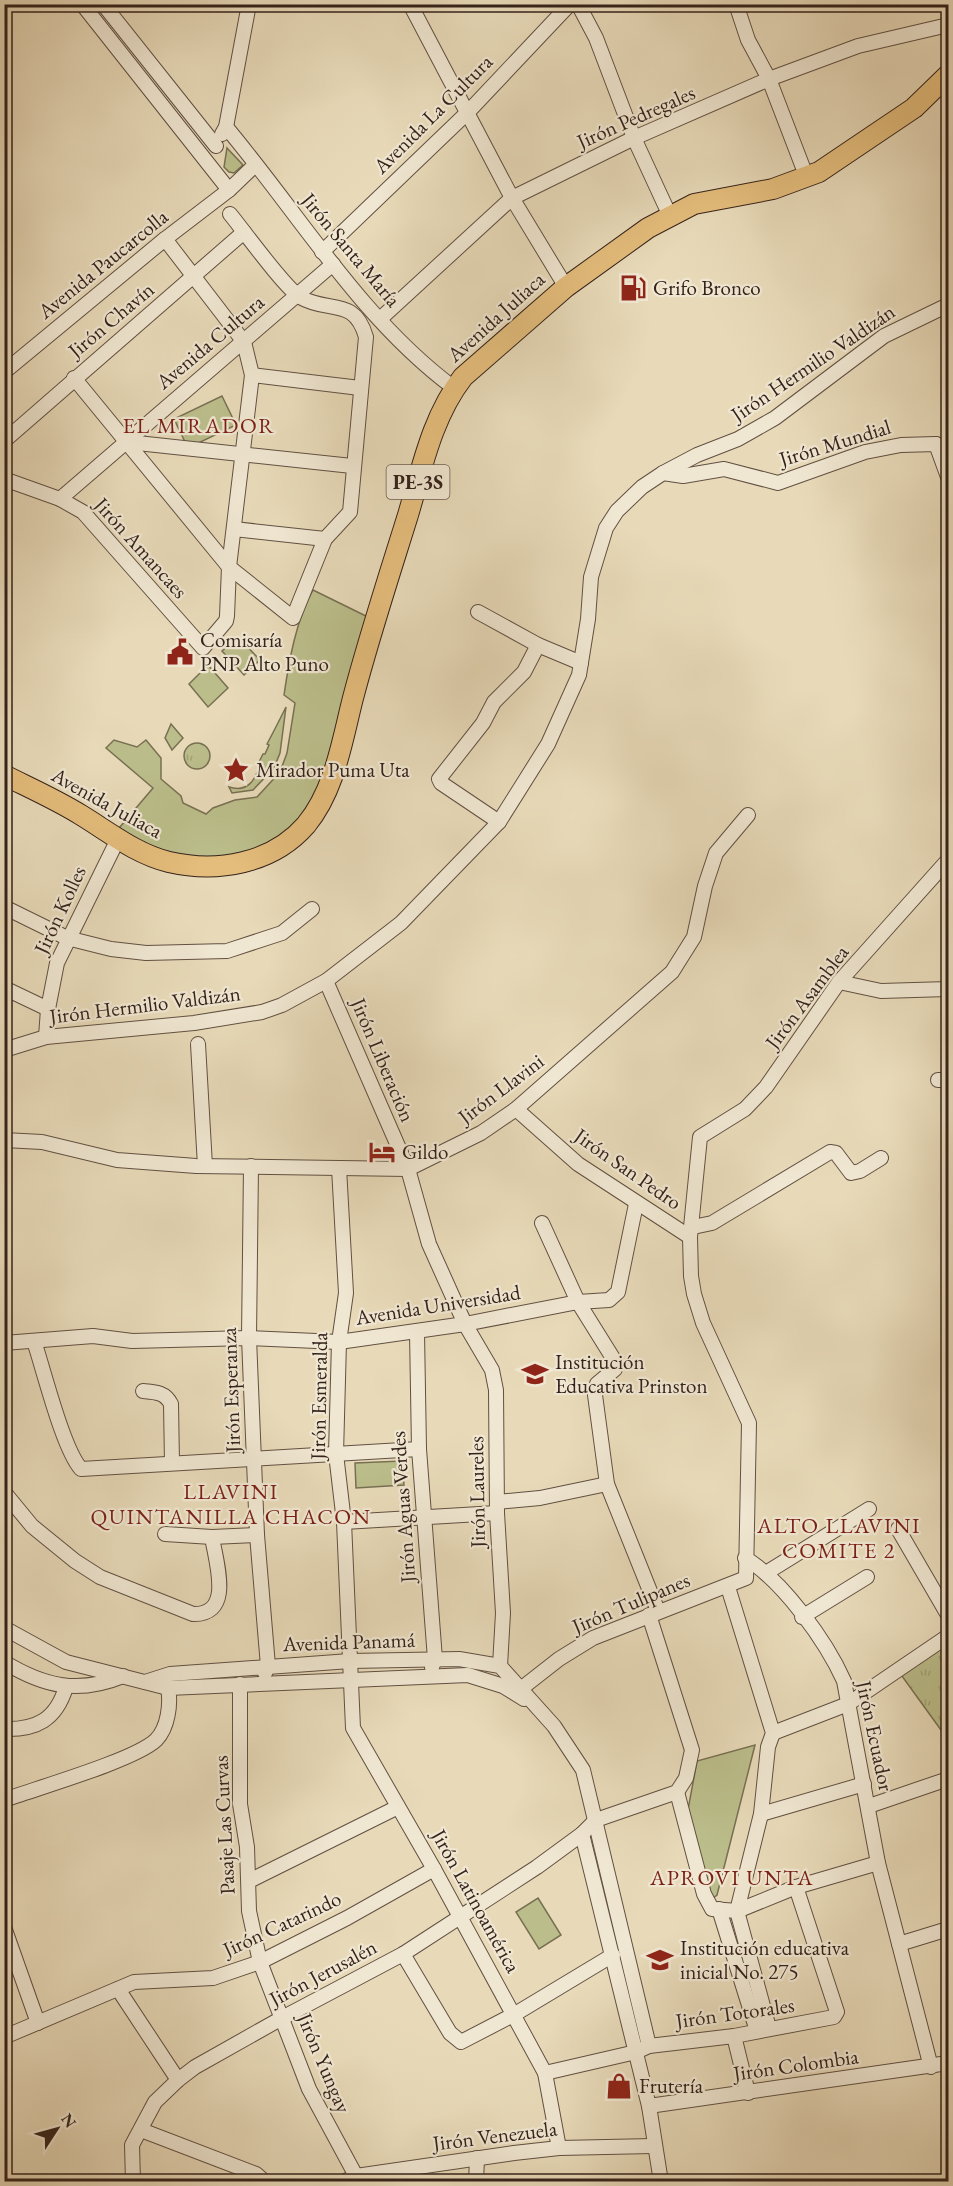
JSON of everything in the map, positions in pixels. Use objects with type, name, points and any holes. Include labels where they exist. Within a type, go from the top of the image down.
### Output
[{"type":"highway","name":"Avenida Juliaca","points":[[4,775],[80,814],[118,839],[169,862],[199,866],[242,864],[277,850],[315,814],[334,773],[365,654],[435,427],[454,388],[474,365],[608,254],[694,204],[750,195],[807,178],[832,164],[914,108],[948,75]]},
{"type":"street","points":[[82,4],[229,190]]},
{"type":"street","points":[[103,4],[216,146]]},
{"type":"street","points":[[209,162],[226,127],[249,4]]},
{"type":"street","points":[[410,4],[512,198],[566,287]]},
{"type":"street","name":"Avenida La Cultura","points":[[322,252],[468,112],[570,4]]},
{"type":"street","points":[[578,4],[596,38],[634,138],[670,216]]},
{"type":"street","points":[[736,4],[748,40],[769,79],[807,178]]},
{"type":"street","name":"Jirón Pedregales","points":[[380,319],[512,198],[634,138],[769,79],[858,46],[948,25]]},
{"type":"street","name":"Jirón Santa María","points":[[226,127],[322,252],[380,319],[423,365],[454,388]]},
{"type":"street","name":"Avenida Paucarcolla","points":[[4,372],[165,239],[229,190],[255,165]]},
{"type":"street","points":[[74,378],[229,567],[293,618],[325,538],[350,512],[352,465],[366,337],[362,321],[351,311],[297,295],[230,214]]},
{"type":"street","name":"Jirón Chavín","points":[[4,441],[244,232]]},
{"type":"street","points":[[165,239],[244,342],[252,375],[229,567]]},
{"type":"street","name":"Avenida Cultura","points":[[60,499],[333,264]]},
{"type":"street","name":"Jirón Hermilio Valdizán","points":[[4,1050],[46,1037],[152,1029],[262,1011],[302,996],[326,981],[407,918],[499,822],[548,744],[579,675],[588,619],[591,577],[606,528],[617,511],[642,487],[663,473],[697,455],[738,439],[775,418],[884,336],[948,305]]},
{"type":"street","points":[[252,375],[360,388]]},
{"type":"street","points":[[127,441],[244,456],[352,465]]},
{"type":"street","points":[[936,444],[948,451]]},
{"type":"street","points":[[936,444],[948,477]]},
{"type":"street","name":"Jirón Mundial","points":[[663,473],[683,476],[724,469],[778,483],[865,452],[901,445],[936,444]]},
{"type":"street","name":"Jirón Amancaes","points":[[4,479],[60,499],[88,517],[202,648],[226,621],[229,567]]},
{"type":"street","points":[[234,529],[325,538]]},
{"type":"street","points":[[478,612],[538,645],[581,663]]},
{"type":"street","points":[[499,822],[441,783],[439,779],[490,713],[494,702],[525,672],[538,645]]},
{"type":"street","name":"Jirón Llavini","points":[[4,1140],[42,1142],[117,1160],[205,1166],[408,1169],[481,1133],[516,1109],[672,972],[694,938],[705,886],[716,853],[748,815]]},
{"type":"street","name":"Jirón Kolles","points":[[46,1037],[48,1008],[57,963],[67,938],[118,839]]},
{"type":"street","name":"Jirón Asamblea","points":[[692,1232],[697,1152],[702,1134],[745,1109],[766,1088],[840,982],[948,860]]},
{"type":"street","points":[[4,907],[67,938],[111,949],[146,953],[227,951],[282,933],[312,909]]},
{"type":"street","name":"Jirón Liberación","points":[[326,981],[408,1169],[429,1244],[465,1324]]},
{"type":"street","points":[[840,982],[881,991],[948,989]]},
{"type":"street","points":[[4,988],[48,1008]]},
{"type":"street","points":[[198,1044],[205,1166]]},
{"type":"street","name":"Jirón San Pedro","points":[[516,1109],[578,1164],[636,1204],[692,1232]]},
{"type":"street","points":[[745,1558],[749,1423],[703,1323],[694,1294],[692,1232],[712,1223],[830,1152],[836,1153],[851,1173],[860,1171],[881,1158]]},
{"type":"street","name":"Jirón Esperanza","points":[[250,1166],[249,1338],[257,1535],[268,1666],[262,1683]]},
{"type":"street","name":"Jirón Esmeralda","points":[[339,1168],[346,1293],[339,1342],[336,1454],[344,1522],[349,1678]]},
{"type":"street","name":"Avenida Universidad","points":[[4,1343],[93,1336],[132,1341],[249,1338],[339,1342],[465,1324],[578,1302],[609,1300],[618,1292],[636,1204]]},
{"type":"street","points":[[542,1222],[578,1302],[616,1363],[615,1369],[597,1384],[595,1395],[606,1484],[654,1613],[692,1750],[686,1778],[677,1792],[596,1820],[582,1834]]},
{"type":"street","name":"Jirón Laureles","points":[[465,1324],[492,1370],[496,1390],[497,1508],[503,1613],[500,1666]]},
{"type":"street","name":"Jirón Aguas Verdes","points":[[417,1332],[419,1449],[435,1659],[427,1678]]},
{"type":"street","points":[[34,1341],[75,1463],[81,1469],[419,1449]]},
{"type":"street","points":[[142,1391],[160,1393],[167,1397],[171,1404],[172,1463]]},
{"type":"street","points":[[344,1522],[423,1519],[497,1508],[606,1484]]},
{"type":"street","points":[[4,1492],[32,1526],[75,1561],[100,1576],[193,1614],[204,1614],[212,1610],[219,1594],[212,1537]]},
{"type":"street","points":[[766,1573],[869,1509]]},
{"type":"street","points":[[898,1529],[948,1615]]},
{"type":"street","points":[[165,1534],[212,1537],[257,1535]]},
{"type":"street","name":"Jirón Ecuador","points":[[745,1558],[766,1573],[802,1617],[835,1661],[844,1681],[878,1863],[931,2067]]},
{"type":"street","name":"Jirón Tulipanes","points":[[522,1688],[559,1659],[593,1638],[654,1613],[728,1587],[746,1578],[745,1558]]},
{"type":"street","points":[[802,1617],[867,1577]]},
{"type":"street","points":[[728,1587],[773,1733],[768,1747],[761,1814],[737,1911],[763,2030]]},
{"type":"street","name":"Avenida Panamá","points":[[4,1628],[66,1662],[168,1688],[349,1678],[427,1678],[468,1675],[503,1686],[538,1707]]},
{"type":"street","points":[[773,1733],[849,1704],[948,1636]]},
{"type":"street","name":"Avenida Panamá","points":[[145,1682],[170,1674],[350,1661],[459,1659],[500,1666],[538,1707],[583,1770],[596,1820],[643,2049],[653,2146],[661,2181]]},
{"type":"street","points":[[4,1662],[33,1677],[66,1688],[101,1685],[123,1676]]},
{"type":"street","name":"Jirón Latinoamérica","points":[[349,1678],[353,1728],[515,2014],[545,2073],[559,2148]]},
{"type":"street","name":"Pasaje Las Curvas","points":[[240,1684],[240,1804],[249,1881],[249,1911],[260,1962]]},
{"type":"street","points":[[4,1730],[26,1730],[35,1727],[54,1711],[66,1688]]},
{"type":"street","points":[[4,1800],[123,1757],[154,1742],[160,1736],[166,1717],[170,1701],[168,1688]]},
{"type":"street","points":[[868,1806],[948,1779]]},
{"type":"street","points":[[761,1814],[864,1784]]},
{"type":"street","points":[[677,1792],[707,1904],[712,1909],[737,1911],[796,1887],[878,1863]]},
{"type":"street","points":[[249,1881],[398,1807]]},
{"type":"street","name":"Avenida Panamá","points":[[582,1834],[613,1955],[643,2049]]},
{"type":"street","name":"Jirón Jerusalén","points":[[133,2181],[132,2145],[155,2102],[178,2080],[195,2067],[282,2018],[403,1954],[537,1868],[582,1834]]},
{"type":"street","name":"Jirón Catarindo","points":[[4,2037],[118,1989],[147,1980],[213,1978],[260,1962],[347,1918],[434,1869]]},
{"type":"street","name":"Jirón Totorales","points":[[545,2073],[643,2049],[830,2020],[837,2012],[796,1887]]},
{"type":"street","points":[[719,1909],[763,2030]]},
{"type":"street","points":[[4,1927],[38,2023]]},
{"type":"street","points":[[899,1944],[948,1929]]},
{"type":"street","points":[[403,1954],[450,2033],[461,2042],[467,2041],[515,2014],[613,1955]]},
{"type":"street","name":"Jirón Yungay","points":[[260,1962],[309,2089],[350,2179]]},
{"type":"street","points":[[118,1989],[178,2080]]},
{"type":"street","points":[[734,2036],[748,2093]]},
{"type":"street","name":"Jirón Colombia","points":[[649,2106],[948,2063]]},
{"type":"street","points":[[141,2130],[256,2174],[265,2181]]},
{"type":"street","name":"Jirón Venezuela","points":[[350,2179],[477,2158],[559,2148],[653,2146]]},
{"type":"street","points":[[476,2181],[477,2158]]},
{"type":"green space","points":[[227,148],[243,165],[234,173],[224,167]]},
{"type":"green space","points":[[222,396],[236,425],[188,448],[174,419]]},
{"type":"green space","points":[[313,590],[376,621],[323,788],[300,822],[256,852],[191,862],[114,834],[153,788],[106,748],[114,740],[137,747],[146,740],[161,758],[161,779],[181,796],[183,803],[206,814],[213,808],[235,800],[257,797],[280,772],[287,753],[295,703],[284,695],[288,668],[302,614]]},
{"type":"green space","points":[[238,637],[260,660],[244,675],[222,651]]},
{"type":"green space","points":[[208,665],[228,688],[208,707],[189,684]]},
{"type":"green space","points":[[286,707],[280,753],[274,768],[253,790],[232,793],[229,787],[242,788],[254,779],[261,764],[259,762],[269,745],[267,744]]},
{"type":"green space","points":[[171,724],[183,738],[172,750],[165,738]]},
{"type":"green space","points":[[197,743],[206,747],[210,756],[206,765],[197,769],[188,765],[184,756],[188,747]]},
{"type":"green space","points":[[402,1461],[404,1485],[356,1488],[355,1463]]},
{"type":"green space","points":[[948,1637],[948,1726],[941,1730],[899,1672]]},
{"type":"green space","points":[[755,1745],[717,1895],[712,1899],[687,1815],[697,1761]]},
{"type":"green space","points":[[538,1898],[561,1935],[539,1949],[516,1912]]},
{"type":"place","name":"Grifo Bronco","points":[[633,288]]},
{"type":"place","name":"Comisaría PNP Alto Puno","points":[[180,652]]},
{"type":"place","name":"Mirador Puma Uta","points":[[236,770]]},
{"type":"place","name":"Gildo","points":[[382,1152]]},
{"type":"place","name":"Institución Educativa Prinston","points":[[535,1374]]},
{"type":"place","name":"Institución educativa inicial No. 275","points":[[660,1960]]},
{"type":"place","name":"Frutería","points":[[619,2086]]},
{"type":"district","name":"EL MIRADOR","points":[[199,425]]},
{"type":"district","name":"LLAVINI QUINTANILLA CHACON","points":[[231,1504]]},
{"type":"district","name":"ALTO LLAVINI COMITE 2","points":[[839,1538]]},
{"type":"district","name":"APROVI UNTA","points":[[732,1877]]}]
